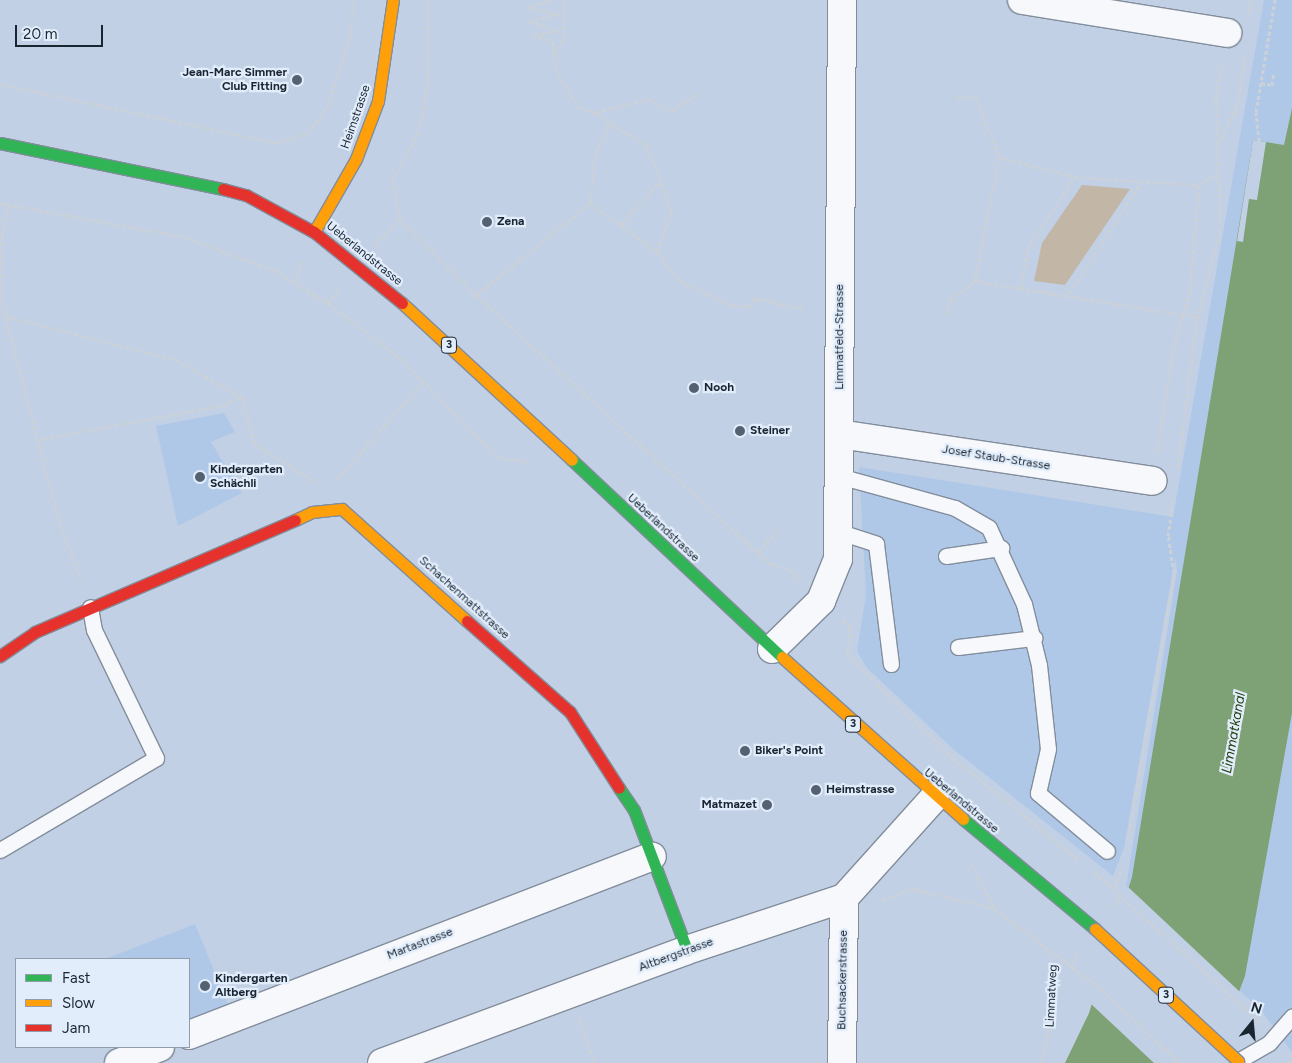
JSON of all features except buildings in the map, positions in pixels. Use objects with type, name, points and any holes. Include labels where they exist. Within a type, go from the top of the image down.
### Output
[{"type":"main road","name":"Heimstrasse","points":[[314,232],[356,159],[378,101],[393,0]]},
{"type":"main road","name":"Ueberlandstrasse","points":[[0,143],[214,186],[246,195],[314,232],[431,327],[934,798],[1095,929],[1239,1062]]},
{"type":"main road","points":[[0,656],[28,635],[90,607],[312,512],[332,507]]},
{"type":"main road","name":"Schachenmattstrasse","points":[[332,507],[355,516],[570,712],[634,810],[687,950]]},
{"type":"street","name":"Limmatfeld-Strasse","points":[[772,648],[821,601],[836,570],[840,532],[842,0]]},
{"type":"street","points":[[1022,0],[1241,35]]},
{"type":"street","name":"Josef Staub-Strasse","points":[[839,434],[1168,485]]},
{"type":"street","name":"Altbergstrasse","points":[[382,1063],[687,950],[844,898],[934,798]]},
{"type":"street","name":"Martastrasse","points":[[190,1035],[652,856]]},
{"type":"street","name":"Buchsackerstrasse","points":[[842,1063],[844,898]]},
{"type":"street","points":[[119,1063],[157,1048]]},
{"type":"lane","points":[[839,476],[968,513],[989,528],[1001,548],[1034,638],[1048,739],[1038,793],[1107,851]]},
{"type":"lane","points":[[840,532],[876,544],[891,664]]},
{"type":"lane","points":[[946,556],[1001,548]]},
{"type":"lane","points":[[0,850],[156,758],[94,630],[90,607]]},
{"type":"lane","points":[[958,647],[1034,638]]},
{"type":"lane","points":[[1239,1062],[1269,1043],[1292,1017]]},
{"type":"path","points":[[0,84],[277,143],[308,133],[328,106],[351,34],[353,0]]},
{"type":"path","points":[[428,0],[427,93],[419,132],[393,179],[400,219],[476,295],[758,553],[775,567],[790,569],[850,627],[847,654],[952,758],[1116,889],[1257,1018]]},
{"type":"path","points":[[553,0],[526,6],[558,14],[528,21],[558,31],[533,35],[553,42],[558,73],[579,108],[596,112],[646,146],[672,211],[657,252]]},
{"type":"path","points":[[554,55],[563,41],[564,0]]},
{"type":"path","points":[[1218,144],[1238,104],[1241,35],[1249,0]]},
{"type":"path","points":[[1259,140],[1255,115],[1275,0]]},
{"type":"path","points":[[1261,83],[1272,85],[1274,74]]},
{"type":"path","points":[[1168,485],[1197,317],[1220,230],[1222,189],[1216,174],[1218,84]]},
{"type":"path","points":[[596,112],[648,99],[672,111],[698,93]]},
{"type":"path","points":[[945,314],[950,300],[975,281],[1000,157],[976,97],[957,98]]},
{"type":"path","points":[[476,295],[590,203],[596,152],[611,122]]},
{"type":"path","points":[[1000,157],[1075,178],[1198,185],[1216,174]]},
{"type":"path","points":[[1021,287],[1027,249],[1075,178]]},
{"type":"path","points":[[621,225],[661,180]]},
{"type":"path","points":[[1070,293],[1142,181]]},
{"type":"path","points":[[1127,845],[1174,574],[1168,536],[1172,357],[1185,314],[1198,185]]},
{"type":"path","points":[[0,203],[185,237],[229,251],[328,303],[425,380],[499,458]]},
{"type":"path","points":[[590,203],[657,252],[680,281],[731,305],[749,307],[755,298],[804,309]]},
{"type":"path","points":[[8,205],[2,234],[5,316],[37,440],[90,607]]},
{"type":"path","points":[[975,281],[1070,293],[1197,317]]},
{"type":"path","points":[[5,316],[176,360],[241,396],[255,444],[329,490],[332,507]]},
{"type":"path","points":[[329,490],[425,380]]},
{"type":"path","points":[[37,440],[224,405],[241,396]]},
{"type":"path","points":[[758,553],[778,528]]},
{"type":"path","points":[[1116,889],[1124,864]]},
{"type":"path","points":[[885,900],[912,889],[994,908],[1054,958],[1102,990],[1180,1063]]},
{"type":"path","points":[[1071,968],[1073,957]]},
{"type":"path","name":"Limmatweg","points":[[1041,1063],[1052,1018],[1054,958]]},
{"type":"path","points":[[570,994],[594,1063]]},
{"type":"shaded area","points":[[1264,0],[1292,0],[1292,1052],[1261,1010],[1126,887],[1177,571],[1175,559],[1124,848],[1113,876],[952,748],[867,668],[857,651],[866,595],[859,467],[1173,517]]},
{"type":"shaded area","points":[[1082,185],[1130,189],[1065,285],[1034,281],[1042,243]]},
{"type":"shaded area","name":"Kindergarten Schächli","points":[[224,413],[235,432],[211,442],[242,493],[178,526],[156,426]]},
{"type":"shaded area","name":"Kindergarten Altberg","points":[[195,924],[231,1012],[190,1029],[190,958],[108,958]]},
{"type":"water","name":"Limmatkanal","points":[[1292,108],[1292,713],[1245,976],[1212,1063],[1065,1063],[1089,1013],[1132,877],[1253,140],[1284,145]]},
{"type":"pier","points":[[1253,140],[1266,142],[1257,200],[1249,199],[1243,242],[1237,241]]},
{"type":"pier","points":[[1127,886],[1241,993],[1215,1063],[1154,1063],[1090,1003]]},
{"type":"traffic: fast","points":[[0,143],[223,189]]},
{"type":"traffic: fast","points":[[572,460],[782,657]]},
{"type":"traffic: fast","points":[[619,788],[634,810],[687,950]]},
{"type":"traffic: fast","points":[[963,819],[1095,929]]},
{"type":"traffic: slow","points":[[314,232],[356,159],[378,101],[393,0]]},
{"type":"traffic: slow","points":[[402,303],[572,460]]},
{"type":"traffic: slow","points":[[295,520],[312,512],[342,509],[467,621]]},
{"type":"traffic: slow","points":[[782,657],[963,819]]},
{"type":"traffic: slow","points":[[1095,929],[1238,1061]]},
{"type":"traffic: jam","points":[[223,189],[246,195],[314,232],[402,303]]},
{"type":"traffic: jam","points":[[0,656],[35,632],[295,520]]},
{"type":"traffic: jam","points":[[467,621],[570,712],[619,788]]},
{"type":"place","name":"Jean-Marc Simmer Club Fitting","points":[[297,80]]},
{"type":"place","name":"Zena","points":[[487,222]]},
{"type":"place","name":"Nooh","points":[[694,388]]},
{"type":"place","name":"Steiner","points":[[740,431]]},
{"type":"place","name":"Kindergarten Schächli","points":[[200,477]]},
{"type":"place","name":"Biker's Point","points":[[745,751]]},
{"type":"place","name":"Heimstrasse","points":[[816,790]]},
{"type":"place","name":"Matmazet","points":[[767,805]]},
{"type":"place","name":"Kindergarten Altberg","points":[[205,986]]}]
